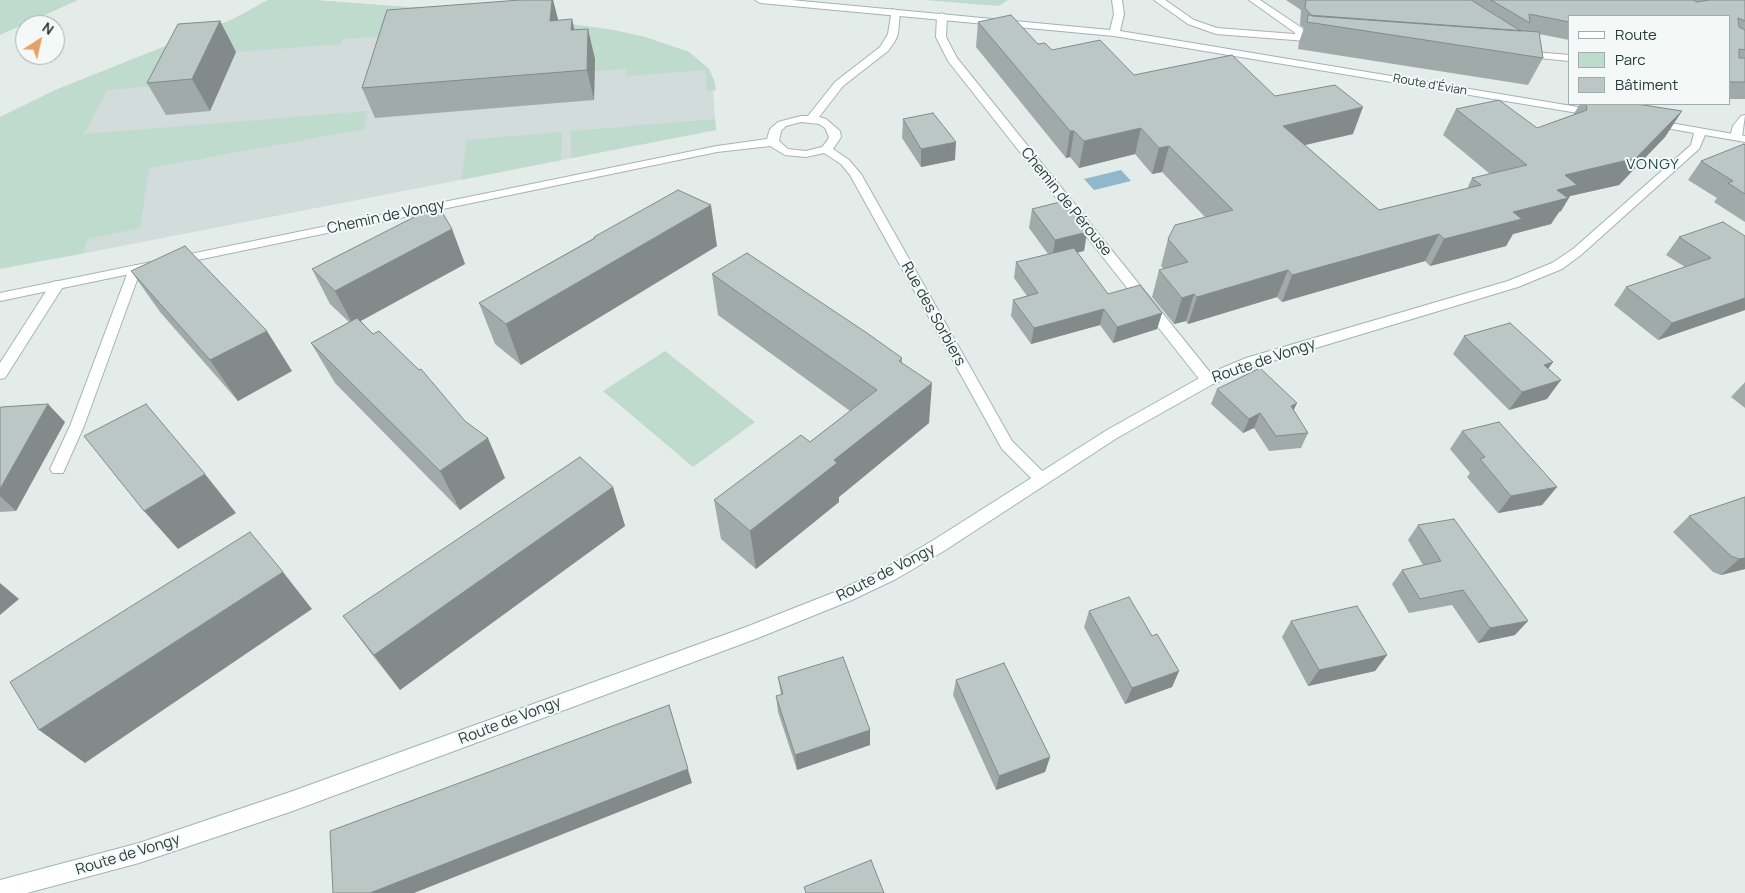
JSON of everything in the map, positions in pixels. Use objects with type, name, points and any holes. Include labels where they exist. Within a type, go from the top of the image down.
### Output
[{"type":"street","name":"Route d'Évian","points":[[760,0],[895,11],[1114,33],[1603,115]]},
{"type":"street","points":[[1114,33],[1118,14],[1117,0]]},
{"type":"street","points":[[1160,0],[1182,17],[1203,27],[1230,32],[1333,40]]},
{"type":"street","points":[[1254,0],[1298,30],[1304,38]]},
{"type":"street","points":[[812,119],[839,84],[884,49],[893,34],[895,11]]},
{"type":"street","name":"Chemin de Pérouse","points":[[942,16],[941,37],[952,59],[1208,380]]},
{"type":"street","points":[[1523,46],[1532,55]]},
{"type":"street","points":[[1514,54],[1568,58]]},
{"type":"street","points":[[1641,121],[1740,138],[1739,126],[1745,118]]},
{"type":"street","points":[[801,119],[812,119],[822,121],[834,131],[835,137],[826,149],[806,154],[795,154],[785,152],[773,142],[773,135],[782,124],[801,119]]},
{"type":"street","name":"Route de Vongy","points":[[0,890],[139,853],[247,817],[752,633],[890,574],[1136,419],[1208,380],[1252,362],[1504,286],[1549,270],[1577,252],[1695,146],[1700,137],[1700,131]]},
{"type":"street","name":"Chemin de Vongy","points":[[0,297],[709,151],[773,142]]},
{"type":"street","name":"Rue des Sorbiers","points":[[826,149],[845,162],[855,174],[1007,445],[1042,480]]},
{"type":"street","points":[[58,469],[77,426],[135,269]]},
{"type":"street","points":[[0,374],[57,285]]},
{"type":"shaded area","points":[[268,0],[314,0],[487,13],[593,27],[645,37],[689,52],[709,69],[716,90],[713,91],[716,130],[55,259],[86,129],[106,90]]},
{"type":"green space","points":[[0,0],[78,0],[45,15],[15,15],[15,28],[0,35]]},
{"type":"green space","points":[[268,0],[314,0],[487,13],[614,30],[645,37],[689,52],[709,69],[716,90],[707,91],[705,70],[627,76],[626,69],[594,71],[413,34],[343,39],[341,44],[195,55],[181,84],[107,90],[84,134],[368,111],[364,129],[149,168],[140,228],[87,239],[84,253],[0,269],[0,117],[55,90],[233,19]]},
{"type":"green space","points":[[924,0],[1008,0],[999,6]]},
{"type":"green space","points":[[715,119],[716,130],[571,158],[571,131]]},
{"type":"green space","points":[[562,132],[561,160],[461,180],[467,140]]},
{"type":"green space","points":[[665,351],[755,422],[693,467],[603,391]]},
{"type":"water","points":[[1121,170],[1131,181],[1094,190],[1084,179]]},
{"type":"building","points":[[520,0],[552,0],[550,21],[572,19],[571,30],[588,29],[587,70],[362,88],[387,10]]},
{"type":"building","points":[[1306,0],[1471,0],[1521,31],[1312,16],[1305,8]]},
{"type":"building","points":[[1491,0],[1694,0],[1696,2],[1745,0],[1745,21],[1738,18],[1739,27],[1745,30],[1745,50],[1739,49],[1739,58],[1745,58],[1745,82],[1730,82],[1730,15],[1568,15],[1568,22],[1529,14],[1530,23]]},
{"type":"building","points":[[1011,15],[1038,44],[1045,43],[1052,50],[1100,40],[1134,75],[1232,55],[1275,96],[1335,85],[1363,107],[1283,126],[1379,210],[1481,185],[1472,178],[1527,165],[1456,109],[1499,100],[1537,128],[1587,110],[1586,105],[1643,105],[1682,111],[1636,158],[1565,175],[1577,185],[1557,190],[1568,198],[1513,212],[1522,219],[1444,239],[1439,234],[1292,275],[1288,270],[1197,297],[1194,294],[1182,298],[1159,270],[1188,262],[1168,239],[1175,225],[1233,210],[1169,146],[1159,148],[1141,128],[1084,141],[1074,131],[1070,131],[978,22]]},
{"type":"building","points":[[1308,15],[1539,32],[1543,58],[1307,22]]},
{"type":"building","points":[[220,21],[192,79],[147,83],[178,24]]},
{"type":"building","points":[[933,113],[956,142],[921,149],[903,119]]},
{"type":"building","points":[[1744,144],[1745,194],[1728,183],[1733,181],[1701,161]]},
{"type":"building","points":[[678,190],[711,205],[506,324],[479,303],[595,238]]},
{"type":"building","points":[[1064,201],[1087,232],[1055,240],[1032,209]]},
{"type":"building","points":[[438,205],[452,229],[335,291],[312,269]]},
{"type":"building","points":[[1723,222],[1745,236],[1745,298],[1672,323],[1626,287],[1711,258],[1679,237]]},
{"type":"building","points":[[185,246],[267,331],[210,360],[131,271]]},
{"type":"building","points":[[1074,248],[1108,294],[1140,285],[1162,313],[1117,327],[1104,309],[1034,328],[1013,300],[1038,293],[1016,262]]},
{"type":"building","points":[[747,253],[867,333],[902,358],[899,361],[932,383],[834,460],[837,463],[750,531],[714,500],[801,435],[810,442],[877,390],[712,274]]},
{"type":"building","points":[[357,318],[373,334],[379,331],[419,370],[421,369],[465,421],[488,438],[440,471],[311,343]]},
{"type":"building","points":[[1510,323],[1553,362],[1544,365],[1561,380],[1522,392],[1464,336]]},
{"type":"building","points":[[1260,368],[1297,403],[1291,406],[1308,433],[1276,436],[1260,413],[1249,419],[1217,389]]},
{"type":"building","points":[[48,404],[0,489],[0,408]]},
{"type":"building","points":[[146,404],[205,474],[144,511],[84,436]]},
{"type":"building","points":[[1499,422],[1557,487],[1511,496],[1480,459],[1485,457],[1462,431]]},
{"type":"building","points":[[580,457],[613,487],[374,655],[343,616]]},
{"type":"building","points":[[1745,497],[1745,558],[1739,559],[1731,556],[1689,516]]},
{"type":"building","points":[[1454,519],[1528,621],[1490,628],[1463,590],[1420,599],[1402,570],[1441,561],[1418,525]]},
{"type":"building","points":[[250,532],[283,572],[39,730],[10,682]]},
{"type":"building","points":[[1129,597],[1152,636],[1157,634],[1179,671],[1132,688],[1089,611]]},
{"type":"building","points":[[1357,606],[1387,655],[1319,670],[1291,621]]},
{"type":"building","points":[[843,657],[870,730],[795,755],[776,696],[783,694],[778,677]]},
{"type":"building","points":[[1004,663],[1050,757],[999,776],[956,680]]},
{"type":"building","points":[[669,705],[688,769],[370,893],[333,893],[330,831]]},
{"type":"building","points":[[871,860],[884,893],[806,893],[804,887]]},
{"type":"district","name":"VONGY","points":[[1653,165]]}]
